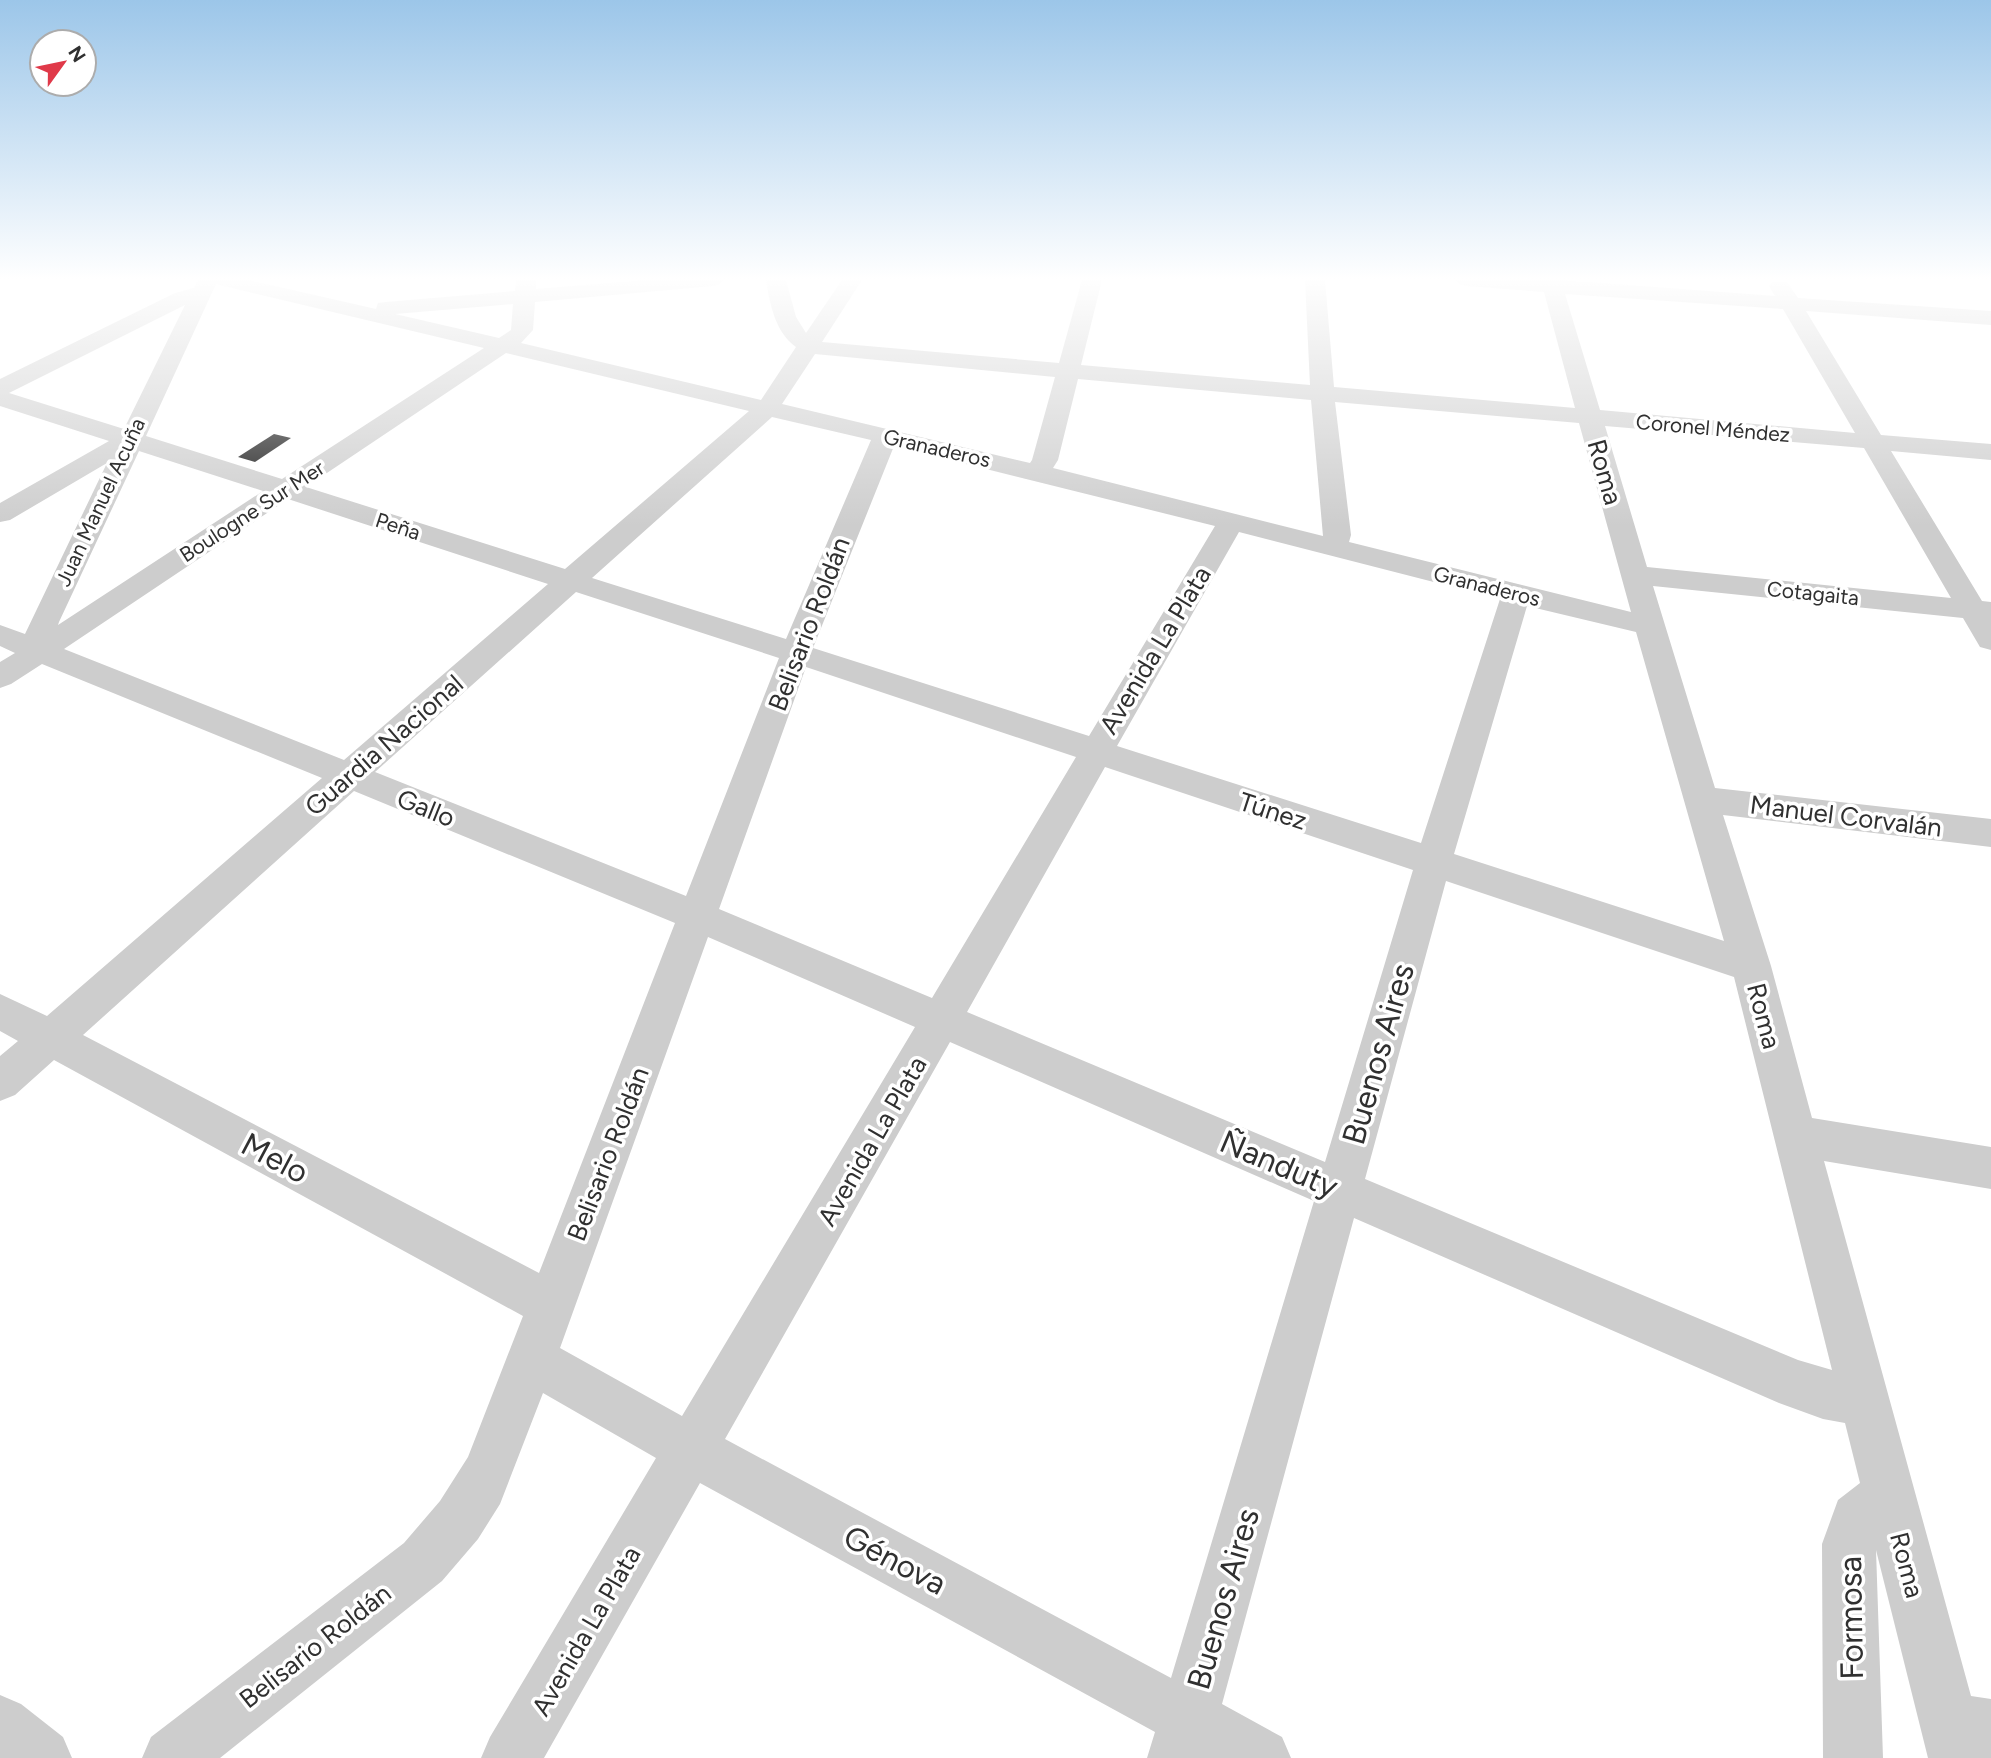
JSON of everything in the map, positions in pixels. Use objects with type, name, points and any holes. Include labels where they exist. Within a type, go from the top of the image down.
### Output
[{"type":"street","points":[[0,388],[53,362]]},
{"type":"street","name":"Juan Manuel Acuña","points":[[40,651],[40,633],[44,622],[129,440],[170,362]]},
{"type":"street","name":"Boulogne Sur Mer","points":[[0,677],[478,362]]},
{"type":"street","name":"Granaderos","points":[[577,362],[1037,472],[1616,619],[1649,624]]},
{"type":"street","name":"Guardia Nacional","points":[[0,1082],[768,407],[797,362]]},
{"type":"street","name":"Coronel Méndez","points":[[974,362],[1991,453]]},
{"type":"street","points":[[1037,472],[1045,460],[1069,362]]},
{"type":"street","points":[[1320,362],[1337,536],[1334,548]]},
{"type":"street","name":"Roma","points":[[1574,362],[1751,966],[1888,1494],[1966,1736]]},
{"type":"street","points":[[1825,362],[1872,442],[1982,610],[1991,640]]},
{"type":"street","name":"Peña","points":[[0,398],[796,653]]},
{"type":"street","name":"Belisario Roldán","points":[[172,1758],[423,1562],[449,1535],[472,1503],[488,1472],[796,653],[885,436]]},
{"type":"street","points":[[0,514],[129,440]]},
{"type":"street","name":"Avenida La Plata","points":[[511,1758],[943,1020],[1094,752],[1230,523]]},
{"type":"street","name":"Cotagaita","points":[[1635,575],[1982,610]]},
{"type":"street","name":"Buenos Aires","points":[[1183,1738],[1433,863],[1516,593]]},
{"type":"street","name":"Gallo","points":[[0,635],[697,916]]},
{"type":"street","name":"Túnez","points":[[796,653],[1751,966]]},
{"type":"street","name":"Manuel Corvalán","points":[[1700,799],[1991,833]]},
{"type":"street","name":"Ñanduty","points":[[697,916],[1797,1385],[1823,1394],[1864,1401]]},
{"type":"street","name":"Melo","points":[[0,1011],[551,1305]]},
{"type":"street","points":[[1796,1136],[1991,1168]]},
{"type":"street","name":"Génova","points":[[531,1359],[692,1450],[1183,1738],[1261,1758]]},
{"type":"street","name":"Formosa","points":[[1853,1758],[1849,1544],[1857,1519],[1888,1494]]},
{"type":"street","points":[[0,1725],[43,1758]]},
{"type":"building","points":[[274,434],[291,438],[255,462],[238,457]]}]
